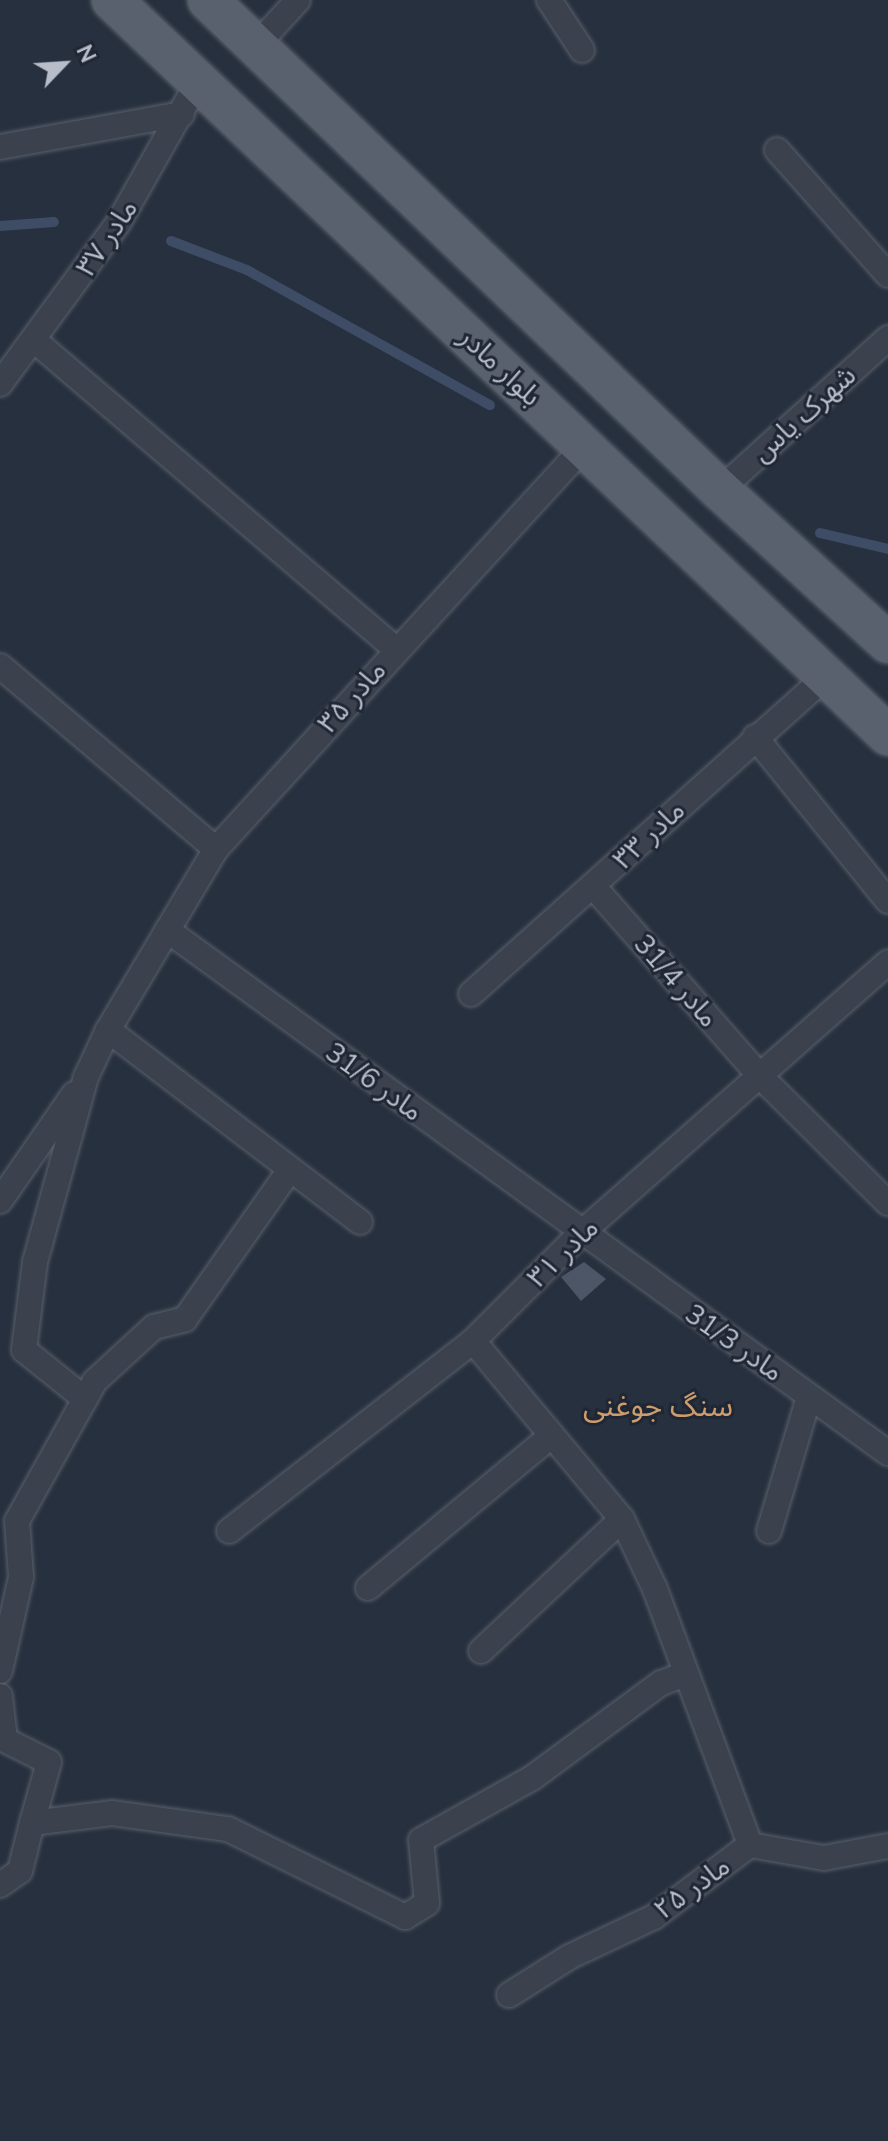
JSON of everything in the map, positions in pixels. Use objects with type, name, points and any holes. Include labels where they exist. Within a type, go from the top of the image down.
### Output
[{"type":"main road","name":"بلوار مادر","points":[[112,0],[190,98],[330,202],[583,448],[888,735]]},
{"type":"main road","points":[[208,0],[720,490],[888,643]]},
{"type":"main road","points":[[330,202],[369,153]]},
{"type":"street","points":[[256,46],[298,0]]},
{"type":"street","points":[[549,0],[582,50]]},
{"type":"street","points":[[0,147],[190,98]]},
{"type":"street","name":"مادر ۳۷","points":[[0,384],[35,341],[160,158],[190,98]]},
{"type":"street","points":[[777,150],[888,275]]},
{"type":"street","name":"شهرک یاس","points":[[720,490],[888,338]]},
{"type":"street","points":[[35,341],[395,649]]},
{"type":"street","name":"مادر ۳۵","points":[[86,1077],[108,1030],[216,849],[395,649],[583,448]]},
{"type":"street","points":[[0,666],[216,849]]},
{"type":"street","name":"مادر ۳۳","points":[[471,994],[755,737],[827,676]]},
{"type":"street","points":[[755,737],[888,901]]},
{"type":"street","name":"مادر 31/4","points":[[593,886],[759,1075],[884,1189]]},
{"type":"street","name":"مادر 31/6","points":[[167,930],[580,1234]]},
{"type":"street","name":"مادر ۳۱","points":[[229,1531],[473,1341],[580,1234],[888,962]]},
{"type":"street","points":[[108,1030],[289,1171],[360,1222]]},
{"type":"street","points":[[0,1201],[86,1077]]},
{"type":"street","points":[[85,1399],[24,1350],[35,1262],[86,1077]]},
{"type":"street","points":[[0,1671],[21,1577],[17,1521],[95,1381],[154,1327],[185,1319],[289,1171]]},
{"type":"street","name":"مادر 31/3","points":[[580,1234],[888,1453]]},
{"type":"street","points":[[473,1341],[622,1519],[655,1589],[683,1675],[750,1845]]},
{"type":"street","points":[[769,1531],[809,1397]]},
{"type":"street","points":[[368,1588],[552,1435]]},
{"type":"street","points":[[481,1651],[622,1519]]},
{"type":"street","points":[[32,1823],[112,1813],[228,1829],[405,1917],[427,1903],[421,1840],[532,1778],[661,1683],[683,1675]]},
{"type":"street","points":[[0,1696],[5,1740],[49,1762],[20,1871],[0,1885]]},
{"type":"street","name":"مادر ۲۵","points":[[509,1995],[569,1957],[654,1917],[750,1845],[824,1858],[888,1846]]},
{"type":"building","points":[[584,1262],[606,1279],[581,1301],[561,1277]]},
{"type":"waterway","points":[[0,226],[54,222]]},
{"type":"waterway","points":[[171,241],[247,270],[490,405]]},
{"type":"waterway","points":[[820,533],[888,549]]},
{"type":"district","name":"سنگ جوغنی","points":[[658,1407]]}]
